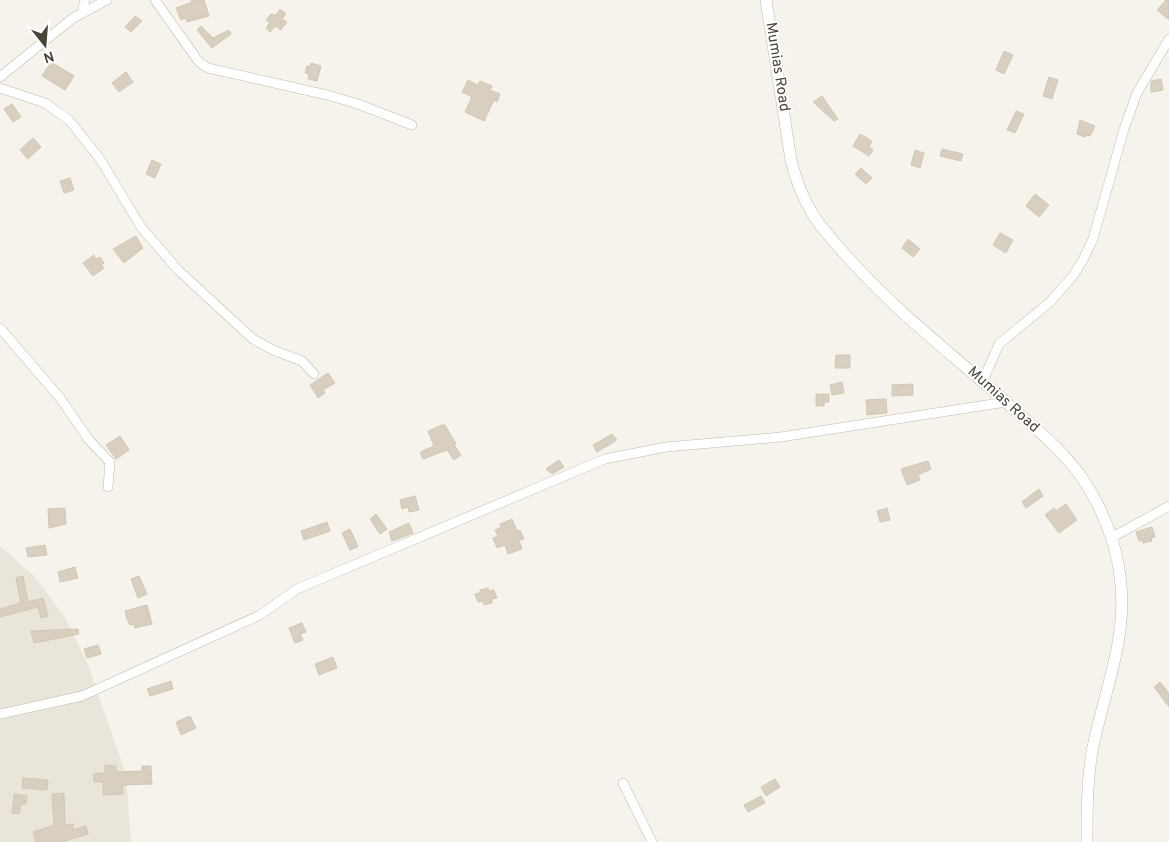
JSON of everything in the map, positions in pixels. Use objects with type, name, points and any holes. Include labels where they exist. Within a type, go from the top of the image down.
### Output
[{"type":"street","points":[[82,12],[85,0]]},
{"type":"street","points":[[0,77],[82,12],[107,0]]},
{"type":"street","points":[[155,0],[199,62],[208,68],[327,95],[358,104],[412,125]]},
{"type":"street","name":"Mumias Road","points":[[766,0],[791,160],[796,182],[810,214],[888,300],[1063,454],[1080,475],[1098,506],[1111,538],[1120,576],[1121,626],[1115,660],[1092,753],[1088,786],[1087,842]]},
{"type":"street","points":[[983,382],[999,344],[1050,302],[1072,277],[1083,260],[1093,238],[1137,93],[1169,39]]},
{"type":"street","points":[[0,88],[45,103],[69,120],[100,159],[141,227],[178,270],[253,339],[273,350],[302,361],[314,374]]},
{"type":"street","points":[[0,328],[60,398],[88,440],[110,462],[108,487]]},
{"type":"street","points":[[0,714],[82,696],[260,615],[297,589],[605,459],[666,447],[781,437],[1006,402]]},
{"type":"street","points":[[1111,538],[1169,506]]},
{"type":"street","points":[[623,783],[652,842]]},
{"type":"shaded area","points":[[0,546],[34,576],[64,616],[87,662],[126,775],[131,842],[0,842]]},
{"type":"building","points":[[191,0],[204,0],[209,16],[187,22],[186,18],[181,20],[176,8],[192,2]]},
{"type":"building","points":[[1166,0],[1169,0],[1169,20],[1157,10]]},
{"type":"building","points":[[280,9],[286,14],[282,19],[287,22],[281,30],[275,26],[270,32],[266,28],[270,22],[266,20],[271,14],[276,15]]},
{"type":"building","points":[[135,16],[142,21],[131,32],[125,27]]},
{"type":"building","points":[[201,26],[213,38],[229,30],[231,34],[212,48],[197,30]]},
{"type":"building","points":[[1004,51],[1013,55],[1004,74],[996,70]]},
{"type":"building","points":[[51,62],[74,76],[65,90],[42,76]]},
{"type":"building","points":[[311,63],[321,66],[317,81],[308,79],[309,74],[305,73],[307,66],[310,66]]},
{"type":"building","points":[[126,72],[133,82],[119,92],[112,83]]},
{"type":"building","points":[[1049,77],[1058,80],[1052,99],[1043,96]]},
{"type":"building","points":[[1161,79],[1163,90],[1151,92],[1151,81]]},
{"type":"building","points":[[468,80],[478,85],[480,81],[492,86],[490,90],[500,94],[497,102],[494,100],[484,121],[465,112],[472,97],[462,92]]},
{"type":"building","points":[[822,96],[838,119],[834,121],[813,102]]},
{"type":"building","points":[[12,104],[21,117],[13,122],[4,109]]},
{"type":"building","points":[[1016,111],[1024,114],[1015,133],[1007,130]]},
{"type":"building","points":[[1080,120],[1095,126],[1090,136],[1086,135],[1085,137],[1077,134]]},
{"type":"building","points":[[860,134],[872,141],[869,147],[873,150],[869,156],[853,146]]},
{"type":"building","points":[[33,138],[41,147],[28,159],[20,150]]},
{"type":"building","points":[[942,149],[963,154],[961,161],[940,156]]},
{"type":"building","points":[[915,150],[924,153],[920,168],[911,165]]},
{"type":"building","points":[[152,160],[161,164],[155,178],[146,174]]},
{"type":"building","points":[[861,168],[872,178],[866,184],[855,174]]},
{"type":"building","points":[[70,178],[74,190],[64,193],[60,181]]},
{"type":"building","points":[[1035,194],[1049,205],[1039,217],[1026,206]]},
{"type":"building","points":[[1000,233],[1013,240],[1006,253],[993,245]]},
{"type":"building","points":[[136,236],[143,248],[124,263],[113,249]]},
{"type":"building","points":[[908,239],[920,249],[913,257],[902,248]]},
{"type":"building","points":[[94,255],[96,259],[100,257],[104,263],[101,265],[104,268],[93,276],[83,263]]},
{"type":"building","points":[[836,355],[850,355],[850,368],[835,368]]},
{"type":"building","points":[[328,373],[335,383],[323,390],[325,393],[318,398],[310,385]]},
{"type":"building","points":[[842,382],[844,393],[832,395],[830,385]]},
{"type":"building","points":[[913,384],[913,395],[892,396],[892,385]]},
{"type":"building","points":[[816,394],[829,394],[829,402],[824,402],[824,406],[816,406]]},
{"type":"building","points":[[886,399],[887,413],[867,415],[866,400]]},
{"type":"building","points":[[445,425],[461,455],[454,460],[447,450],[423,459],[420,452],[434,446],[428,431]]},
{"type":"building","points":[[612,434],[617,440],[597,452],[593,445]]},
{"type":"building","points":[[120,436],[129,450],[116,459],[106,445]]},
{"type":"building","points":[[559,460],[564,467],[552,474],[546,469]]},
{"type":"building","points":[[928,461],[931,469],[918,475],[920,480],[907,485],[901,469]]},
{"type":"building","points":[[1039,489],[1043,496],[1026,508],[1022,502]]},
{"type":"building","points":[[415,496],[419,510],[409,512],[408,507],[402,509],[400,500]]},
{"type":"building","points":[[1066,504],[1077,520],[1059,533],[1045,515],[1054,508],[1056,511]]},
{"type":"building","points":[[65,508],[66,524],[49,528],[48,509]]},
{"type":"building","points":[[887,508],[890,520],[880,522],[877,511]]},
{"type":"building","points":[[376,514],[387,529],[380,534],[370,519]]},
{"type":"building","points":[[512,519],[517,531],[520,530],[524,539],[519,540],[522,549],[508,554],[505,545],[497,548],[493,538],[498,536],[495,530],[501,527],[500,524]]},
{"type":"building","points":[[327,522],[330,531],[304,540],[301,531]]},
{"type":"building","points":[[409,523],[413,533],[392,541],[389,532]]},
{"type":"building","points":[[1152,527],[1155,537],[1151,538],[1152,541],[1143,543],[1142,540],[1139,541],[1136,532]]},
{"type":"building","points":[[350,529],[358,547],[350,550],[342,533]]},
{"type":"building","points":[[45,545],[47,555],[28,557],[26,548]]},
{"type":"building","points":[[75,567],[78,578],[60,582],[58,572]]},
{"type":"building","points":[[23,576],[28,602],[43,598],[48,616],[41,618],[38,607],[0,617],[0,609],[21,603],[16,578]]},
{"type":"building","points":[[139,576],[147,594],[138,598],[131,579]]},
{"type":"building","points":[[488,588],[489,591],[494,590],[497,598],[492,599],[492,603],[484,605],[483,601],[478,602],[475,594],[480,593],[480,590]]},
{"type":"building","points":[[147,605],[152,624],[135,628],[134,624],[130,625],[125,611]]},
{"type":"building","points":[[302,623],[306,632],[300,634],[303,640],[295,643],[289,628]]},
{"type":"building","points":[[78,629],[79,634],[34,643],[31,631]]},
{"type":"building","points":[[98,645],[101,654],[87,658],[84,649]]},
{"type":"building","points":[[333,657],[337,668],[319,675],[315,664]]},
{"type":"building","points":[[171,681],[173,689],[150,696],[147,689]]},
{"type":"building","points":[[1160,682],[1169,693],[1169,707],[1154,687]]},
{"type":"building","points":[[190,716],[196,728],[181,735],[176,722]]},
{"type":"building","points":[[105,765],[116,766],[116,772],[142,771],[142,766],[151,766],[152,784],[123,785],[123,794],[103,795],[103,782],[94,782],[93,774],[105,773]]},
{"type":"building","points":[[23,778],[48,780],[47,790],[22,788]]},
{"type":"building","points":[[775,779],[780,787],[766,796],[761,787]]},
{"type":"building","points":[[64,793],[65,825],[73,824],[73,830],[86,826],[88,834],[62,842],[36,842],[33,832],[54,825],[52,794]]},
{"type":"building","points":[[14,794],[27,796],[26,804],[21,804],[19,814],[12,813]]},
{"type":"building","points":[[761,796],[765,803],[748,812],[744,805]]}]
